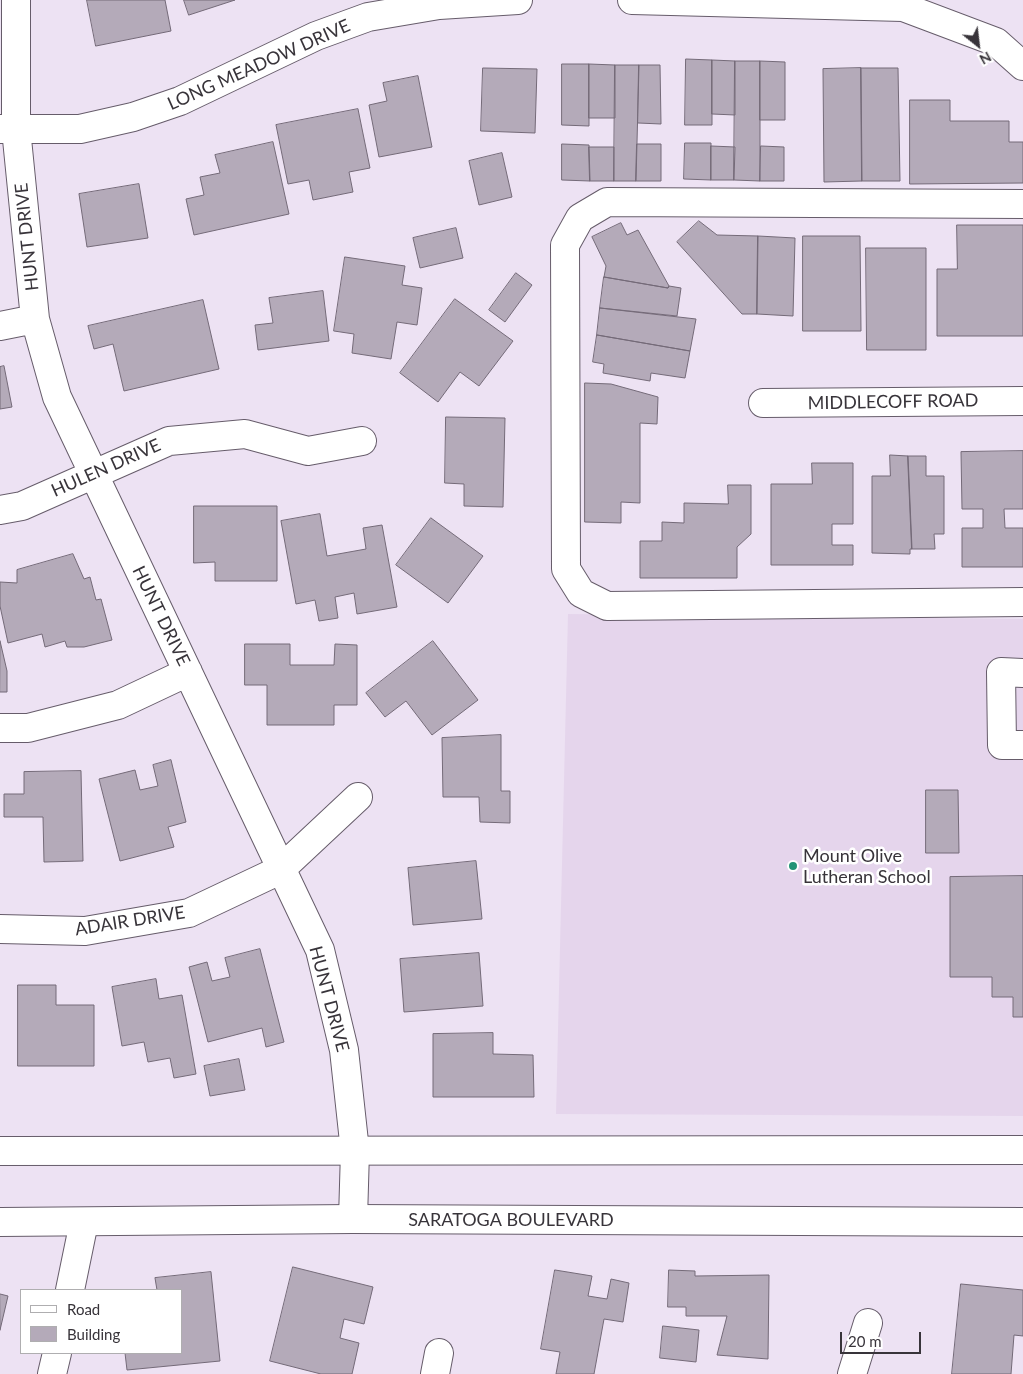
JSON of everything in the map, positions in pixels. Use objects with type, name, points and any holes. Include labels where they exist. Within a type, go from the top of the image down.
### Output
[{"type":"street","name":"HUNT DRIVE","points":[[16,0],[8,129],[34,319],[57,397],[280,870],[320,950],[344,1050],[355,1151],[353,1219]]},
{"type":"street","name":"LONG MEADOW DRIVE","points":[[8,129],[80,129],[133,117],[180,101],[316,36],[368,17],[440,6],[518,0]]},
{"type":"street","points":[[632,0],[903,7],[996,42],[1023,66]]},
{"type":"street","points":[[1023,204],[607,202],[580,218],[565,245],[566,569],[580,593],[607,606],[1023,602]]},
{"type":"street","points":[[0,326],[34,319]]},
{"type":"street","name":"MIDDLECOFF ROAD","points":[[763,404],[1023,401]]},
{"type":"street","name":"HULEN DRIVE","points":[[0,510],[22,506],[169,440],[245,434],[308,451],[362,441]]},
{"type":"street","points":[[0,728],[28,728],[118,705],[188,672]]},
{"type":"street","points":[[1023,673],[1001,672],[1002,745],[1023,745]]},
{"type":"street","name":"ADAIR DRIVE","points":[[0,929],[85,931],[188,913],[280,870],[358,797]]},
{"type":"street","points":[[0,1151],[1023,1150]]},
{"type":"street","name":"SARATOGA BOULEVARD","points":[[0,1222],[353,1219],[1023,1222]]},
{"type":"street","points":[[70,1289],[84,1222]]},
{"type":"street","points":[[852,1374],[868,1323]]},
{"type":"street","points":[[52,1374],[57,1354]]},
{"type":"shaded area","name":"Mount Olive Lutheran School","points":[[568,614],[1023,619],[1023,1116],[556,1114]]},
{"type":"building","points":[[87,0],[165,0],[171,31],[96,46]]},
{"type":"building","points":[[184,0],[235,0],[189,15]]},
{"type":"building","points":[[686,59],[712,60],[712,125],[685,125]]},
{"type":"building","points":[[712,60],[735,61],[735,115],[712,114]]},
{"type":"building","points":[[735,61],[760,61],[760,181],[734,180]]},
{"type":"building","points":[[760,61],[785,62],[785,120],[760,120]]},
{"type":"building","points":[[562,64],[589,64],[589,126],[562,125]]},
{"type":"building","points":[[589,64],[615,65],[615,118],[589,118]]},
{"type":"building","points":[[615,65],[639,65],[636,181],[614,181]]},
{"type":"building","points":[[639,65],[660,65],[661,124],[638,123]]},
{"type":"building","points":[[483,68],[537,69],[535,133],[481,131]]},
{"type":"building","points":[[861,68],[898,68],[900,181],[862,181]]},
{"type":"building","points":[[861,68],[862,181],[824,182],[823,69]]},
{"type":"building","points":[[418,76],[432,147],[379,157],[369,105],[387,101],[383,83]]},
{"type":"building","points":[[910,100],[950,100],[950,121],[1009,121],[1009,142],[1023,142],[1023,183],[910,184]]},
{"type":"building","points":[[358,109],[370,168],[349,172],[353,192],[313,200],[309,180],[288,184],[276,125]]},
{"type":"building","points":[[273,142],[289,214],[194,235],[186,199],[204,195],[200,177],[220,173],[215,155]]},
{"type":"building","points":[[685,143],[711,143],[711,180],[684,179]]},
{"type":"building","points":[[562,144],[589,145],[590,181],[562,180]]},
{"type":"building","points":[[637,144],[661,144],[661,181],[636,181]]},
{"type":"building","points":[[711,146],[735,147],[734,180],[711,180]]},
{"type":"building","points":[[761,146],[784,147],[784,181],[760,181]]},
{"type":"building","points":[[589,147],[614,147],[614,181],[590,181]]},
{"type":"building","points":[[502,153],[512,197],[479,205],[469,161]]},
{"type":"building","points":[[139,184],[148,238],[87,247],[79,194]]},
{"type":"building","points":[[699,221],[717,235],[758,236],[757,314],[742,314],[677,242]]},
{"type":"building","points":[[621,223],[627,235],[638,230],[669,286],[668,288],[604,277],[606,266],[592,237]]},
{"type":"building","points":[[957,225],[1023,225],[1023,336],[937,336],[937,269],[957,269]]},
{"type":"building","points":[[456,228],[463,258],[420,268],[413,238]]},
{"type":"building","points":[[758,236],[795,238],[793,316],[757,314]]},
{"type":"building","points":[[803,236],[860,236],[861,331],[803,331]]},
{"type":"building","points":[[866,248],[926,248],[926,350],[867,350]]},
{"type":"building","points":[[345,257],[405,266],[402,285],[422,288],[417,325],[397,322],[391,359],[352,353],[354,334],[334,331]]},
{"type":"building","points":[[516,273],[532,285],[505,322],[489,310]]},
{"type":"building","points":[[604,277],[668,288],[669,286],[681,288],[677,316],[600,308]]},
{"type":"building","points":[[323,291],[329,341],[258,350],[255,325],[273,323],[269,298]]},
{"type":"building","points":[[455,299],[513,341],[479,386],[460,372],[438,402],[400,373]]},
{"type":"building","points":[[203,300],[219,369],[124,391],[113,344],[94,349],[88,326]]},
{"type":"building","points":[[600,308],[696,319],[690,351],[597,335]]},
{"type":"building","points":[[597,335],[690,351],[685,378],[651,373],[650,381],[603,373],[604,364],[593,362]]},
{"type":"building","points":[[4,366],[12,407],[0,409],[0,367]]},
{"type":"building","points":[[585,383],[611,384],[658,397],[657,424],[640,423],[640,503],[621,502],[621,523],[585,522]]},
{"type":"building","points":[[446,417],[505,418],[503,507],[464,506],[464,484],[445,483]]},
{"type":"building","points":[[1023,451],[1023,509],[1004,509],[1005,528],[1023,528],[1023,567],[962,567],[962,528],[983,528],[983,509],[962,509],[961,452]]},
{"type":"building","points":[[890,455],[908,456],[912,549],[910,549],[910,554],[872,553],[872,476],[890,476]]},
{"type":"building","points":[[908,456],[926,456],[926,476],[944,476],[944,534],[934,534],[935,549],[912,549]]},
{"type":"building","points":[[812,463],[853,463],[853,524],[832,524],[832,545],[853,545],[853,565],[771,565],[771,484],[812,484]]},
{"type":"building","points":[[728,485],[751,485],[751,534],[737,547],[737,578],[640,578],[640,541],[662,541],[662,522],[684,523],[684,503],[728,504]]},
{"type":"building","points":[[194,506],[277,506],[277,581],[215,581],[215,562],[194,563]]},
{"type":"building","points":[[320,514],[327,556],[366,549],[363,528],[382,525],[397,607],[357,614],[354,593],[335,597],[338,618],[319,621],[315,600],[296,604],[281,521]]},
{"type":"building","points":[[431,518],[483,556],[448,603],[396,565]]},
{"type":"building","points":[[73,554],[84,579],[90,577],[96,600],[101,599],[112,640],[84,647],[67,647],[65,641],[45,647],[42,634],[8,643],[0,606],[0,582],[17,583],[17,570]]},
{"type":"building","points":[[0,641],[7,671],[7,692],[0,692]]},
{"type":"building","points":[[433,641],[478,700],[432,735],[406,701],[385,717],[366,693]]},
{"type":"building","points":[[245,644],[290,644],[290,665],[334,665],[335,644],[357,645],[357,705],[334,705],[334,725],[267,725],[267,685],[245,685]]},
{"type":"building","points":[[501,735],[501,791],[510,791],[510,823],[480,822],[479,797],[443,797],[442,738]]},
{"type":"building","points":[[171,760],[186,822],[168,827],[174,847],[120,861],[99,779],[135,770],[140,790],[158,786],[153,765]]},
{"type":"building","points":[[81,771],[83,861],[44,862],[43,817],[4,817],[4,794],[24,794],[24,772]]},
{"type":"building","points":[[926,790],[958,790],[959,853],[926,853]]},
{"type":"building","points":[[476,861],[482,919],[413,925],[408,868]]},
{"type":"building","points":[[1023,876],[1023,1017],[1013,1017],[1013,997],[992,997],[992,977],[950,977],[950,877]]},
{"type":"building","points":[[260,949],[284,1042],[266,1047],[262,1028],[208,1042],[189,967],[207,962],[212,981],[230,977],[225,958]]},
{"type":"building","points":[[479,953],[483,1006],[404,1012],[400,959]]},
{"type":"building","points":[[156,979],[159,999],[182,995],[196,1074],[174,1078],[170,1058],[148,1062],[144,1042],[122,1046],[112,987]]},
{"type":"building","points":[[18,985],[56,985],[56,1005],[94,1005],[94,1066],[18,1066]]},
{"type":"building","points":[[493,1033],[493,1054],[533,1055],[534,1097],[433,1097],[433,1034]]},
{"type":"building","points":[[239,1059],[245,1090],[210,1096],[204,1066]]},
{"type":"building","points":[[293,1267],[373,1287],[364,1324],[344,1319],[340,1338],[359,1343],[352,1374],[321,1374],[270,1361]]},
{"type":"building","points":[[555,1270],[592,1276],[588,1296],[607,1299],[611,1279],[629,1283],[623,1322],[604,1319],[594,1374],[556,1374],[560,1352],[541,1349]]},
{"type":"building","points":[[669,1270],[695,1271],[695,1276],[769,1275],[768,1359],[717,1355],[727,1316],[686,1316],[686,1307],[668,1307]]},
{"type":"building","points":[[211,1272],[220,1361],[127,1370],[125,1354],[182,1354],[182,1289],[157,1289],[155,1278]]},
{"type":"building","points":[[961,1284],[1023,1290],[1023,1336],[1014,1335],[1011,1374],[952,1374]]},
{"type":"building","points":[[0,1294],[8,1296],[0,1330]]},
{"type":"building","points":[[663,1326],[699,1330],[696,1362],[660,1358]]},
{"type":"place","name":"Mount Olive Lutheran School","points":[[793,866]]}]
